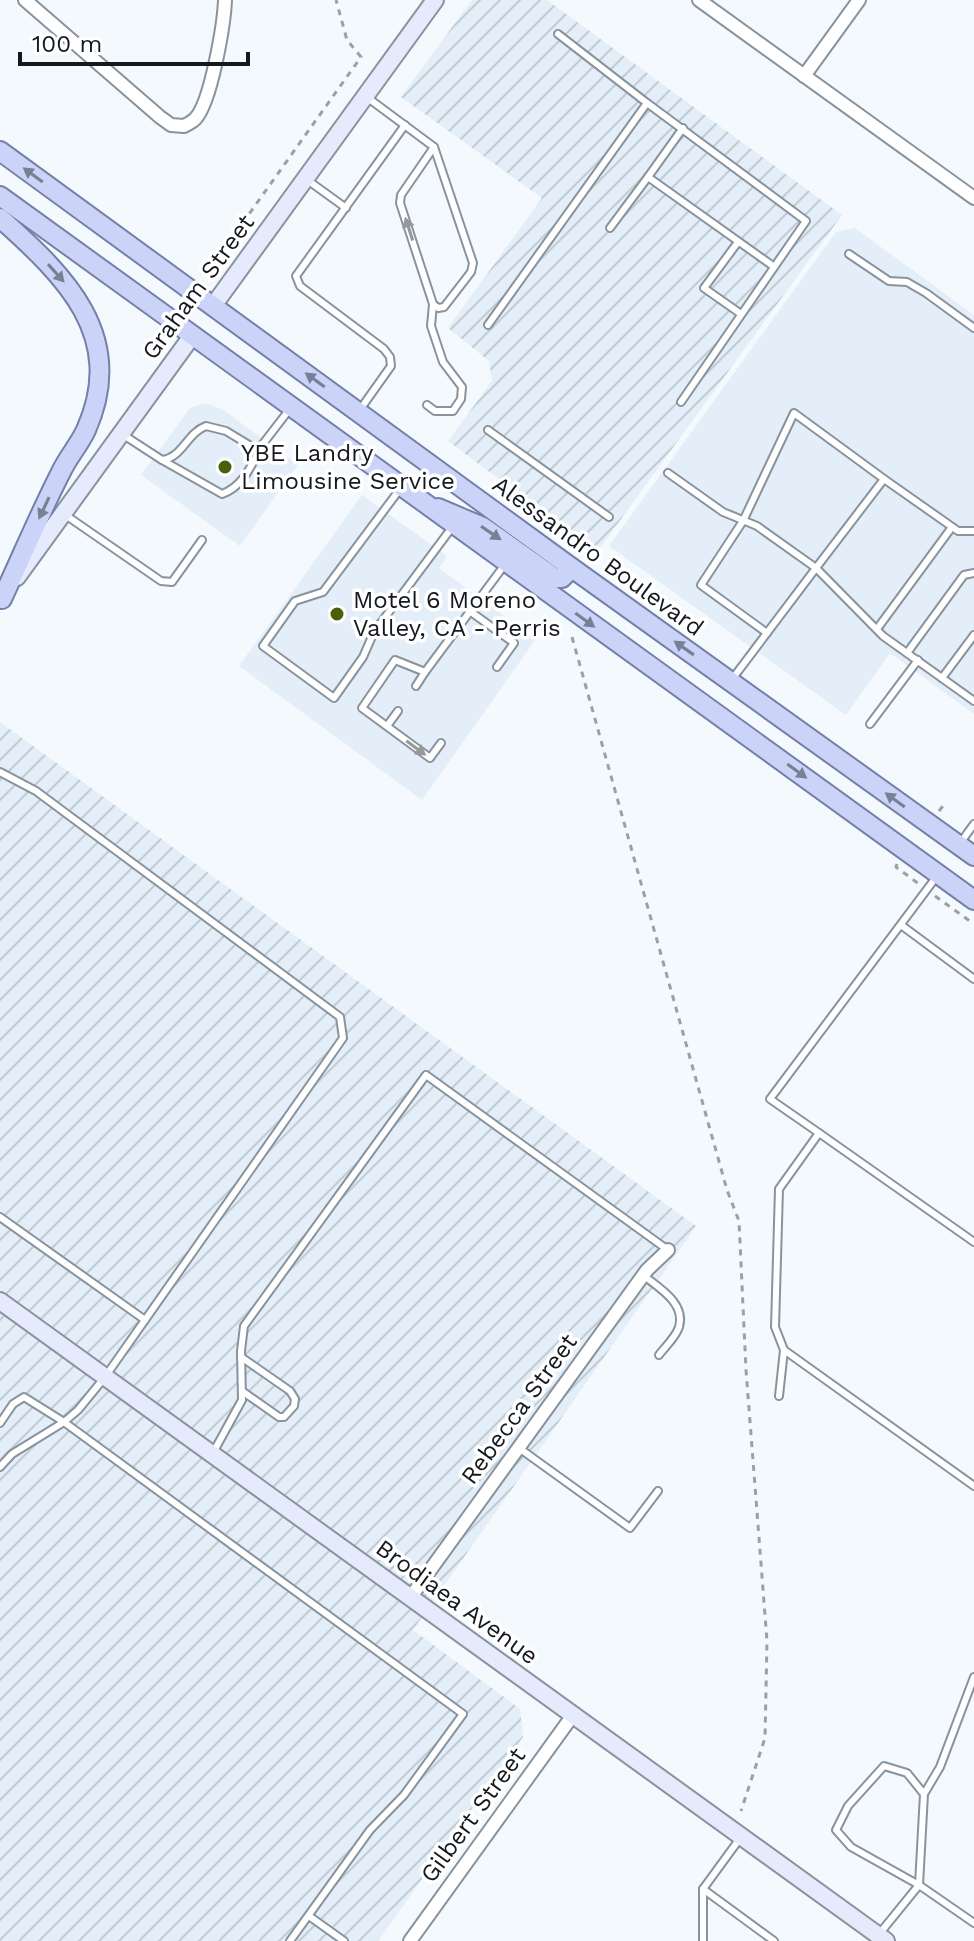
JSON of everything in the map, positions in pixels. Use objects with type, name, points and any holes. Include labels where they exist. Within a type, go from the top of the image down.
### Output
[{"type":"main road","name":"Alessandro Boulevard","points":[[0,151],[572,568],[974,856]]},
{"type":"main road","points":[[0,196],[974,900]]},
{"type":"main road","points":[[0,218],[57,273],[80,302],[94,333],[100,373],[86,431],[62,470],[1,600]]},
{"type":"main road","name":"Graham Street","points":[[192,336],[213,306]]},
{"type":"main road","points":[[420,502],[483,527],[555,578],[562,578],[572,568]]},
{"type":"main road","points":[[939,873],[958,845]]},
{"type":"street","points":[[25,0],[160,117],[171,125],[184,126],[197,118],[201,109],[218,53],[225,0]]},
{"type":"street","name":"Graham Street","points":[[213,306],[435,0]]},
{"type":"street","points":[[699,0],[974,198]]},
{"type":"street","points":[[804,76],[859,0]]},
{"type":"street","name":"Graham Street","points":[[1,600],[192,336]]},
{"type":"street","name":"Rebecca Street","points":[[410,1598],[643,1275],[668,1250]]},
{"type":"street","name":"Brodiaea Avenue","points":[[0,1301],[882,1939]]},
{"type":"street","name":"Gilbert Street","points":[[410,1941],[573,1715]]},
{"type":"lane","points":[[558,34],[806,221],[681,402]]},
{"type":"lane","points":[[365,96],[434,147],[473,263],[471,272],[444,307],[438,308],[433,304]]},
{"type":"lane","points":[[488,325],[647,103]]},
{"type":"lane","points":[[359,411],[391,366],[390,357],[384,349],[296,282],[296,276],[405,125]]},
{"type":"lane","points":[[610,228],[683,128]]},
{"type":"lane","points":[[427,405],[435,411],[453,411],[461,399],[462,387],[443,362],[431,326],[433,304],[400,203],[401,195],[434,147]]},
{"type":"lane","points":[[648,177],[773,266]]},
{"type":"lane","points":[[305,178],[346,208]]},
{"type":"lane","points":[[738,242],[704,288],[741,314]]},
{"type":"lane","points":[[849,254],[889,281],[907,282],[916,287],[974,328]]},
{"type":"lane","points":[[122,434],[222,494],[233,490],[243,480],[262,445],[290,407]]},
{"type":"lane","points":[[767,633],[701,585],[743,521],[794,413],[958,531],[974,532]]},
{"type":"lane","points":[[162,460],[178,453],[192,435],[206,426],[226,431],[254,448],[262,445]]},
{"type":"lane","points":[[488,430],[609,517]]},
{"type":"lane","points":[[668,473],[723,512],[757,526],[816,568],[877,629],[974,701]]},
{"type":"lane","points":[[731,681],[884,479]]},
{"type":"lane","points":[[401,487],[323,592],[295,601],[263,646],[334,698],[363,657],[374,632],[453,526]]},
{"type":"lane","points":[[64,514],[161,581],[172,582],[202,540]]},
{"type":"lane","points":[[877,629],[952,527]]},
{"type":"lane","points":[[416,686],[506,563]]},
{"type":"lane","points":[[907,653],[964,575],[974,573]]},
{"type":"lane","points":[[471,612],[514,643],[497,667]]},
{"type":"lane","points":[[942,678],[974,635]]},
{"type":"lane","points":[[425,672],[395,660],[362,708],[430,758],[441,743]]},
{"type":"lane","points":[[870,724],[918,660]]},
{"type":"lane","points":[[387,726],[398,711]]},
{"type":"lane","points":[[0,772],[36,791],[340,1017],[343,1038],[105,1377],[78,1410],[12,1454],[0,1467]]},
{"type":"lane","points":[[958,845],[974,824]]},
{"type":"lane","points":[[939,873],[770,1099],[974,1242]]},
{"type":"lane","points":[[901,925],[974,979]]},
{"type":"lane","points":[[212,1454],[242,1400],[244,1326],[426,1075],[668,1250]]},
{"type":"lane","points":[[779,1396],[784,1350],[775,1327],[779,1189],[819,1133]]},
{"type":"lane","points":[[0,1217],[145,1320]]},
{"type":"lane","points":[[643,1275],[674,1301],[679,1315],[679,1328],[659,1355]]},
{"type":"lane","points":[[784,1350],[974,1486]]},
{"type":"lane","points":[[241,1357],[290,1391],[295,1399],[294,1406],[284,1417],[279,1417],[242,1391]]},
{"type":"lane","points":[[0,1423],[13,1404],[24,1397],[64,1422],[463,1714],[404,1795],[370,1830],[290,1941]]},
{"type":"lane","points":[[519,1448],[630,1528],[658,1491]]},
{"type":"lane","points":[[882,1939],[919,1885],[924,1794],[940,1767],[974,1677]]},
{"type":"lane","points":[[924,1794],[907,1773],[884,1766],[848,1806],[836,1830],[851,1847],[919,1885],[974,1923]]},
{"type":"lane","points":[[702,1941],[703,1889],[741,1837]]},
{"type":"lane","points":[[703,1889],[774,1941]]},
{"type":"lane","points":[[309,1916],[344,1941]]},
{"type":"path","points":[[203,267],[217,259],[361,57],[347,40],[336,0]]},
{"type":"path","points":[[572,637],[723,1175],[739,1221],[746,1370],[767,1641],[765,1738],[741,1811]]},
{"type":"shaded area","points":[[472,0],[547,0],[842,215],[597,552],[448,441],[492,381],[489,361],[448,328],[542,198],[401,97]]},
{"type":"shaded area","points":[[855,228],[974,315],[974,714],[890,653],[846,715],[609,546],[836,232]]},
{"type":"shaded area","points":[[205,403],[222,409],[298,465],[240,546],[141,475],[190,408]]},
{"type":"shaded area","points":[[362,495],[447,556],[439,568],[536,639],[422,800],[239,666]]},
{"type":"shaded area","points":[[0,722],[696,1226],[413,1630],[520,1709],[523,1737],[378,1941],[0,1941]]},
{"type":"place","name":"YBE Landry Limousine Service","points":[[225,467]]},
{"type":"place","name":"Motel 6 Moreno Valley, CA - Perris","points":[[337,614]]}]
